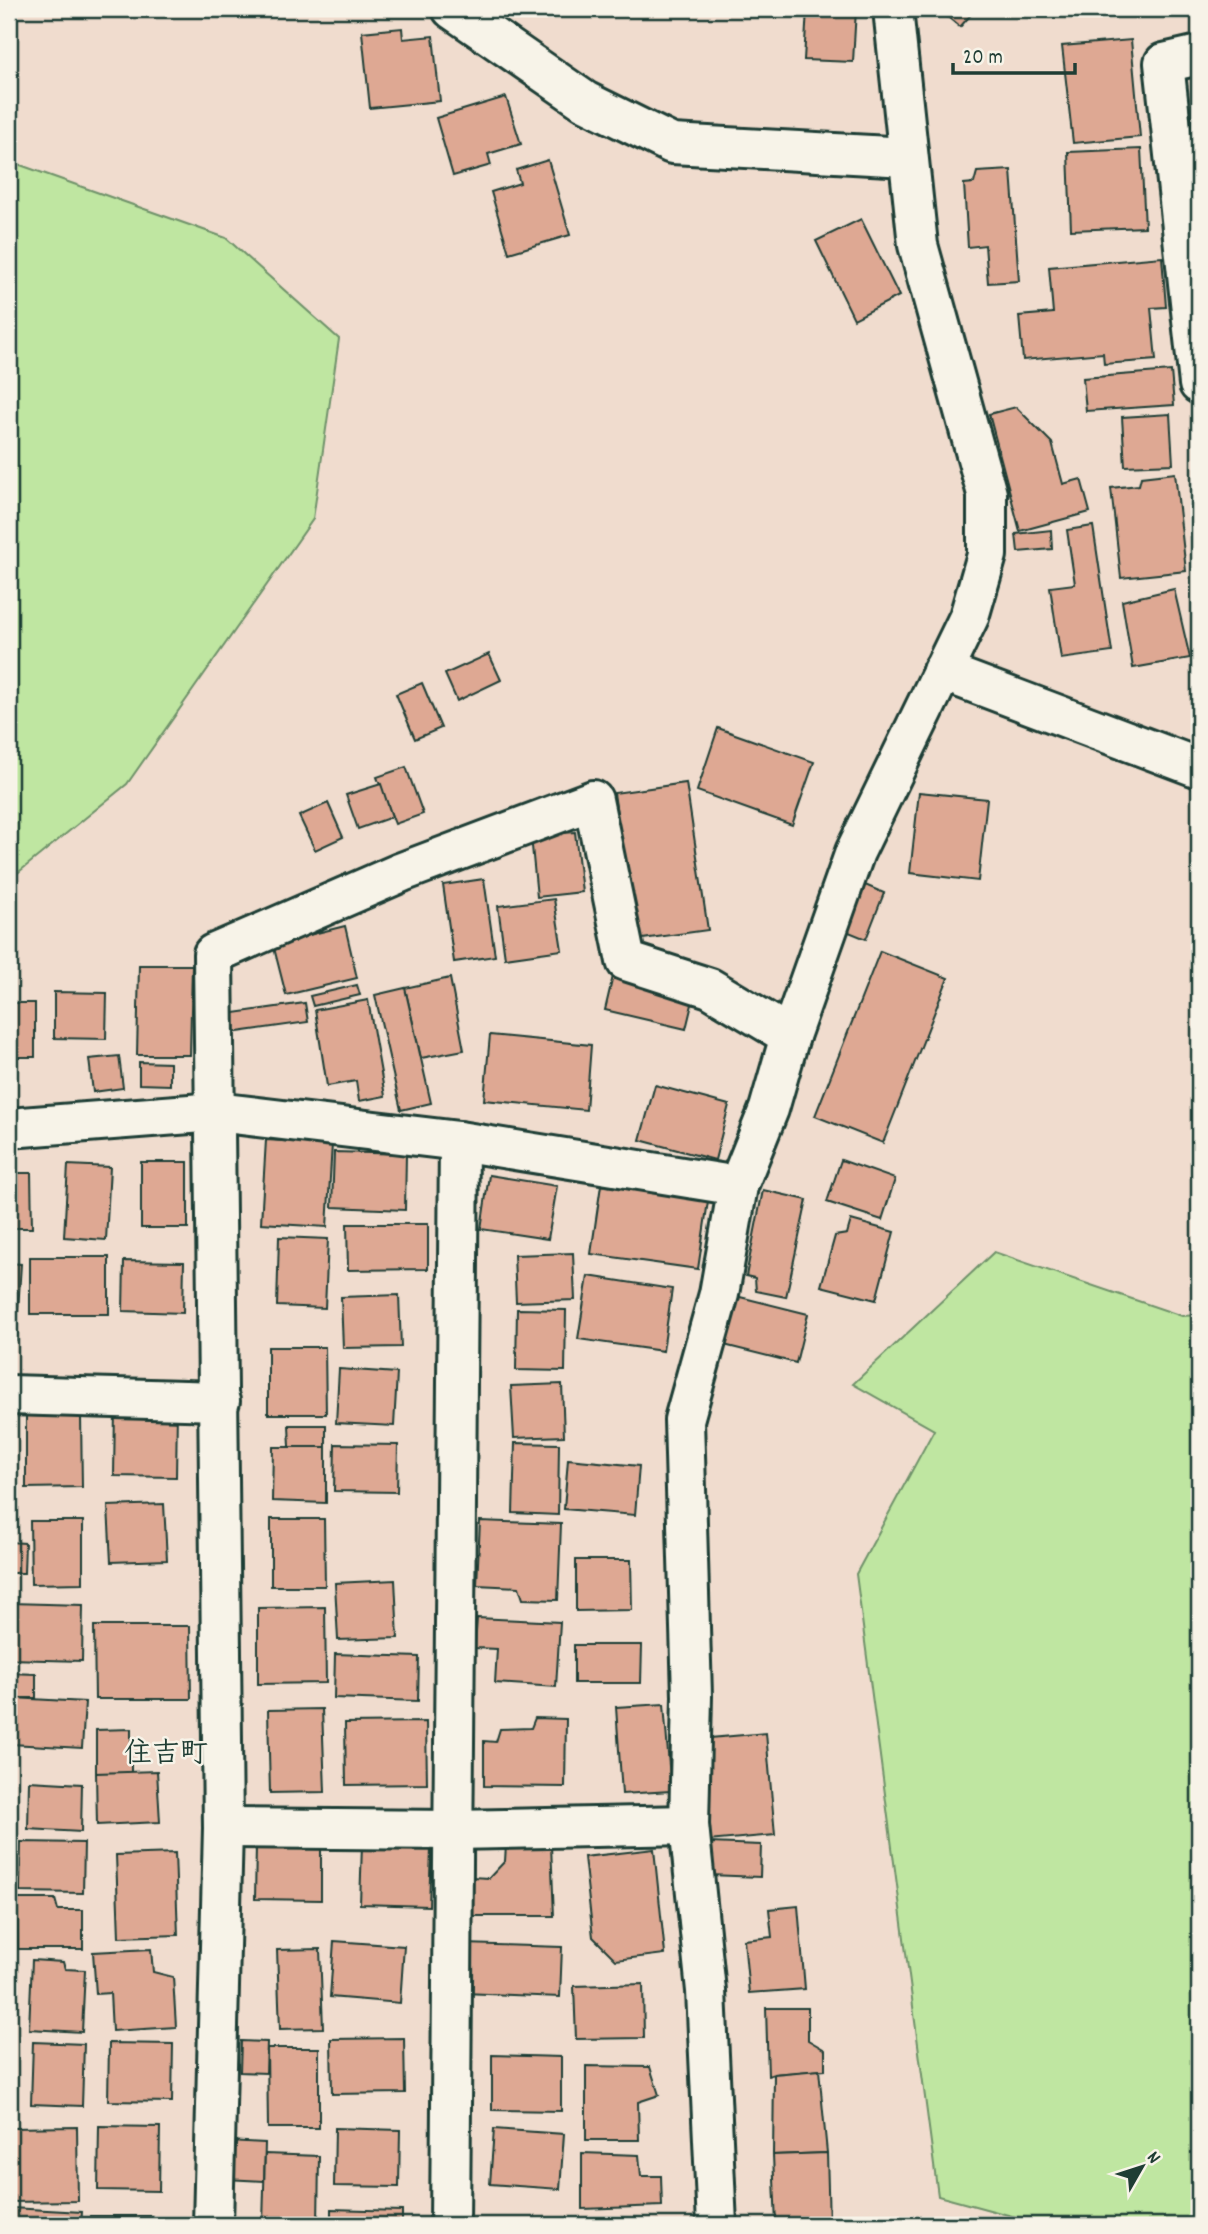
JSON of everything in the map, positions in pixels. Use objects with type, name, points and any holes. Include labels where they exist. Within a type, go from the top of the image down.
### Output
[{"type":"street","points":[[452,9],[585,101],[672,144],[907,156]]},
{"type":"street","points":[[717,2225],[706,1991],[689,1825],[692,1696],[684,1420],[719,1294],[738,1185],[769,1109],[790,1035],[855,852],[970,617],[987,555],[987,494],[918,245],[893,9]]},
{"type":"street","points":[[1199,55],[1164,63],[1199,384]]},
{"type":"street","points":[[942,671],[1199,768]]},
{"type":"street","points":[[213,2225],[223,1828],[213,954],[402,872],[593,800],[626,961],[710,988],[790,1035]]},
{"type":"street","points":[[9,1128],[216,1112],[458,1141],[738,1185]]},
{"type":"street","points":[[450,2225],[458,1141]]},
{"type":"street","points":[[9,1395],[220,1401]]},
{"type":"street","points":[[223,1828],[454,1829],[689,1825]]},
{"type":"green space","points":[[9,161],[226,238],[339,339],[313,519],[127,784],[9,880]]},
{"type":"green space","points":[[994,1252],[1182,1316],[1199,1315],[1199,2225],[1045,2225],[938,2196],[856,1574],[934,1430],[853,1384]]},
{"type":"building","points":[[807,9],[856,9],[853,62],[804,60]]},
{"type":"building","points":[[938,9],[976,9],[960,27]]},
{"type":"building","points":[[402,28],[403,39],[433,36],[440,101],[370,108],[362,32]]},
{"type":"building","points":[[1131,40],[1140,137],[1073,143],[1062,46]]},
{"type":"building","points":[[506,97],[521,144],[488,154],[491,165],[453,176],[436,118]]},
{"type":"building","points":[[1141,149],[1145,227],[1071,230],[1068,152]]},
{"type":"building","points":[[548,160],[570,235],[509,253],[491,192],[520,183],[516,170]]},
{"type":"building","points":[[1011,170],[1019,281],[988,283],[985,245],[968,247],[964,184],[974,183],[977,172]]},
{"type":"building","points":[[861,219],[899,296],[854,319],[816,241]]},
{"type":"building","points":[[1162,257],[1166,307],[1151,308],[1156,360],[1104,364],[1103,353],[1023,360],[1019,316],[1053,313],[1049,267]]},
{"type":"building","points":[[1171,371],[1174,405],[1086,411],[1083,378]]},
{"type":"building","points":[[1016,407],[1052,443],[1063,484],[1081,479],[1090,512],[1020,531],[989,414]]},
{"type":"building","points":[[1170,414],[1173,464],[1125,466],[1122,417]]},
{"type":"building","points":[[1175,473],[1186,571],[1121,578],[1111,488],[1139,485],[1141,477]]},
{"type":"building","points":[[1093,526],[1112,652],[1061,659],[1050,587],[1075,584],[1067,530]]},
{"type":"building","points":[[1051,530],[1052,549],[1018,552],[1016,534]]},
{"type":"building","points":[[1174,589],[1190,658],[1133,668],[1122,601]]},
{"type":"building","points":[[489,654],[501,680],[457,701],[445,674]]},
{"type":"building","points":[[422,683],[441,728],[415,739],[396,694]]},
{"type":"building","points":[[718,728],[814,762],[792,825],[697,791]]},
{"type":"building","points":[[406,767],[423,814],[395,824],[377,777]]},
{"type":"building","points":[[686,783],[708,930],[635,940],[614,793]]},
{"type":"building","points":[[381,784],[392,817],[358,829],[346,795]]},
{"type":"building","points":[[919,792],[987,799],[978,881],[910,873]]},
{"type":"building","points":[[328,803],[343,837],[315,850],[299,816]]},
{"type":"building","points":[[575,832],[582,892],[537,897],[531,836]]},
{"type":"building","points":[[484,879],[495,956],[454,962],[443,885]]},
{"type":"building","points":[[858,882],[884,893],[866,939],[839,928]]},
{"type":"building","points":[[554,899],[562,950],[505,958],[498,906]]},
{"type":"building","points":[[345,926],[357,978],[286,995],[273,944]]},
{"type":"building","points":[[880,951],[948,978],[883,1143],[815,1116]]},
{"type":"building","points":[[139,965],[192,965],[190,1055],[137,1055]]},
{"type":"building","points":[[613,976],[694,996],[686,1029],[605,1010]]},
{"type":"building","points":[[450,978],[464,1050],[421,1058],[405,988]]},
{"type":"building","points":[[357,985],[360,995],[313,1006],[310,996]]},
{"type":"building","points":[[405,988],[431,1103],[401,1110],[375,995]]},
{"type":"building","points":[[54,992],[107,993],[106,1039],[54,1038]]},
{"type":"building","points":[[368,1000],[385,1096],[359,1101],[356,1081],[327,1086],[315,1010]]},
{"type":"building","points":[[9,1003],[35,1003],[35,1057],[9,1057]]},
{"type":"building","points":[[305,1003],[308,1022],[230,1033],[227,1014]]},
{"type":"building","points":[[490,1035],[591,1045],[586,1110],[484,1100]]},
{"type":"building","points":[[119,1056],[123,1088],[93,1092],[89,1059]]},
{"type":"building","points":[[139,1062],[170,1063],[170,1085],[139,1084]]},
{"type":"building","points":[[655,1085],[729,1105],[715,1160],[640,1140]]},
{"type":"building","points":[[266,1140],[332,1144],[327,1227],[261,1223]]},
{"type":"building","points":[[334,1152],[406,1154],[405,1210],[332,1207]]},
{"type":"building","points":[[841,1160],[895,1179],[882,1220],[827,1202]]},
{"type":"building","points":[[141,1162],[188,1162],[188,1228],[141,1228]]},
{"type":"building","points":[[68,1165],[110,1167],[106,1240],[64,1237]]},
{"type":"building","points":[[9,1173],[31,1173],[32,1228],[9,1228]]},
{"type":"building","points":[[489,1175],[557,1186],[548,1239],[481,1229]]},
{"type":"building","points":[[601,1185],[708,1201],[698,1269],[591,1254]]},
{"type":"building","points":[[763,1190],[807,1200],[786,1297],[756,1291],[755,1278],[746,1276]]},
{"type":"building","points":[[851,1220],[894,1232],[876,1300],[821,1286],[835,1236],[847,1234]]},
{"type":"building","points":[[347,1224],[428,1224],[428,1269],[348,1270]]},
{"type":"building","points":[[279,1237],[328,1239],[325,1308],[277,1306]]},
{"type":"building","points":[[573,1253],[575,1300],[516,1302],[514,1255]]},
{"type":"building","points":[[30,1257],[109,1257],[109,1314],[30,1314]]},
{"type":"building","points":[[124,1261],[184,1262],[183,1313],[123,1311]]},
{"type":"building","points":[[9,1263],[21,1264],[16,1340],[9,1339]]},
{"type":"building","points":[[588,1276],[672,1289],[663,1351],[578,1339]]},
{"type":"building","points":[[399,1295],[401,1347],[343,1348],[341,1297]]},
{"type":"building","points":[[736,1296],[808,1314],[796,1363],[724,1345]]},
{"type":"building","points":[[517,1309],[566,1310],[565,1371],[516,1370]]},
{"type":"building","points":[[268,1347],[325,1347],[326,1414],[268,1414]]},
{"type":"building","points":[[339,1369],[397,1373],[394,1426],[336,1423]]},
{"type":"building","points":[[562,1384],[564,1436],[514,1438],[511,1386]]},
{"type":"building","points":[[115,1408],[177,1409],[176,1477],[114,1476]]},
{"type":"building","points":[[26,1416],[81,1416],[82,1487],[26,1488]]},
{"type":"building","points":[[289,1425],[326,1425],[326,1447],[290,1447]]},
{"type":"building","points":[[515,1443],[559,1444],[558,1515],[513,1513]]},
{"type":"building","points":[[335,1444],[398,1445],[397,1492],[334,1491]]},
{"type":"building","points":[[273,1447],[326,1447],[326,1503],[272,1501]]},
{"type":"building","points":[[568,1459],[639,1466],[635,1515],[564,1509]]},
{"type":"building","points":[[164,1504],[167,1560],[111,1562],[108,1506]]},
{"type":"building","points":[[271,1519],[324,1519],[325,1586],[271,1586]]},
{"type":"building","points":[[30,1521],[83,1521],[83,1583],[31,1584]]},
{"type":"building","points":[[480,1521],[561,1524],[558,1600],[523,1599],[519,1587],[477,1585]]},
{"type":"building","points":[[9,1542],[25,1543],[24,1573],[9,1573]]},
{"type":"building","points":[[576,1560],[631,1560],[632,1610],[576,1611]]},
{"type":"building","points":[[395,1580],[398,1638],[338,1640],[335,1583]]},
{"type":"building","points":[[10,1603],[83,1605],[82,1661],[9,1659]]},
{"type":"building","points":[[325,1607],[326,1683],[258,1684],[258,1608]]},
{"type":"building","points":[[477,1618],[560,1622],[556,1687],[495,1683],[497,1649],[475,1648]]},
{"type":"building","points":[[94,1626],[190,1626],[191,1699],[95,1699]]},
{"type":"building","points":[[574,1645],[642,1645],[641,1683],[574,1683]]},
{"type":"building","points":[[335,1654],[419,1657],[418,1701],[334,1698]]},
{"type":"building","points":[[9,1673],[36,1674],[36,1698],[9,1698]]},
{"type":"building","points":[[13,1698],[85,1702],[82,1748],[11,1744]]},
{"type":"building","points":[[664,1704],[671,1791],[622,1794],[616,1707]]},
{"type":"building","points":[[322,1709],[325,1792],[270,1793],[268,1710]]},
{"type":"building","points":[[535,1718],[566,1719],[565,1787],[484,1786],[484,1741],[496,1742],[500,1729],[531,1728]]},
{"type":"building","points":[[426,1722],[427,1784],[346,1785],[345,1723]]},
{"type":"building","points":[[131,1729],[131,1773],[96,1773],[96,1730]]},
{"type":"building","points":[[766,1733],[775,1835],[708,1841],[699,1739]]},
{"type":"building","points":[[157,1771],[160,1822],[97,1825],[96,1773]]},
{"type":"building","points":[[29,1781],[82,1784],[81,1832],[28,1829]]},
{"type":"building","points":[[21,1842],[84,1843],[83,1893],[20,1892]]},
{"type":"building","points":[[709,1843],[761,1845],[760,1877],[709,1875]]},
{"type":"building","points":[[362,1845],[431,1848],[429,1906],[360,1904]]},
{"type":"building","points":[[506,1845],[551,1845],[554,1916],[472,1916],[472,1877],[489,1878],[505,1861]]},
{"type":"building","points":[[256,1846],[321,1847],[321,1900],[255,1899]]},
{"type":"building","points":[[654,1849],[665,1954],[616,1960],[593,1937],[584,1857]]},
{"type":"building","points":[[175,1853],[178,1935],[119,1937],[116,1855]]},
{"type":"building","points":[[17,1899],[55,1899],[58,1910],[83,1910],[83,1949],[18,1949]]},
{"type":"building","points":[[798,1906],[805,1989],[749,1993],[744,1940],[772,1937],[769,1909]]},
{"type":"building","points":[[334,1941],[404,1946],[400,2003],[330,1997]]},
{"type":"building","points":[[465,1944],[562,1947],[560,1997],[464,1993]]},
{"type":"building","points":[[151,1949],[153,1972],[173,1977],[176,2027],[112,2031],[110,1993],[96,1994],[93,1952]]},
{"type":"building","points":[[320,1949],[323,2028],[280,2029],[277,1950]]},
{"type":"building","points":[[32,1960],[63,1962],[65,1969],[85,1970],[82,2032],[29,2029]]},
{"type":"building","points":[[643,1984],[644,2038],[576,2039],[574,1986]]},
{"type":"building","points":[[766,2008],[808,2008],[808,2040],[825,2050],[825,2070],[768,2076]]},
{"type":"building","points":[[404,2038],[405,2093],[332,2094],[331,2039]]},
{"type":"building","points":[[241,2041],[267,2042],[266,2073],[240,2072]]},
{"type":"building","points":[[33,2042],[84,2044],[82,2106],[31,2104]]},
{"type":"building","points":[[109,2043],[173,2044],[172,2102],[108,2101]]},
{"type":"building","points":[[267,2048],[319,2048],[319,2128],[268,2128]]},
{"type":"building","points":[[492,2055],[561,2057],[561,2111],[492,2110]]},
{"type":"building","points":[[586,2066],[650,2067],[659,2095],[638,2102],[639,2140],[586,2140]]},
{"type":"building","points":[[819,2070],[827,2153],[773,2155],[774,2074]]},
{"type":"building","points":[[99,2126],[160,2127],[159,2191],[98,2190]]},
{"type":"building","points":[[77,2127],[78,2201],[9,2202],[9,2128]]},
{"type":"building","points":[[335,2128],[400,2130],[399,2187],[334,2186]]},
{"type":"building","points":[[494,2129],[564,2134],[560,2189],[490,2184]]},
{"type":"building","points":[[228,2141],[265,2143],[264,2181],[226,2179]]},
{"type":"building","points":[[582,2153],[639,2155],[641,2176],[661,2176],[662,2206],[582,2209]]},
{"type":"building","points":[[827,2153],[829,2225],[776,2225],[773,2155]]},
{"type":"building","points":[[265,2154],[319,2156],[318,2225],[263,2224]]},
{"type":"building","points":[[11,2208],[82,2212],[81,2225],[10,2225]]},
{"type":"building","points":[[331,2209],[402,2211],[402,2225],[331,2225]]},
{"type":"building","points":[[91,2216],[153,2216],[153,2225],[91,2225]]},
{"type":"district","name":"住吉町","points":[[166,1756]]}]
